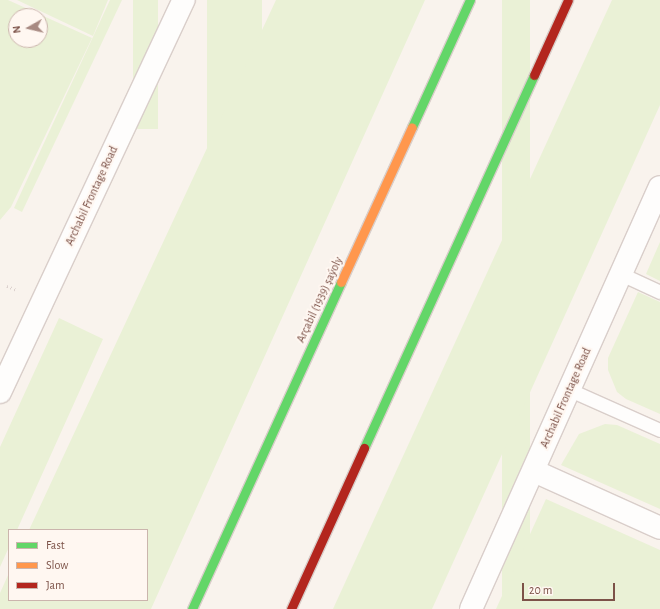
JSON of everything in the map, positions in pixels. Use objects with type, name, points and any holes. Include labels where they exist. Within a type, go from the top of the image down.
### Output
[{"type":"main road","name":"Arçabil (1939) şaýoly","points":[[192,609],[470,0]]},
{"type":"main road","points":[[291,609],[568,0]]},
{"type":"street","name":"Archabil Frontage Road","points":[[0,392],[184,0]]},
{"type":"street","name":"Archabil Frontage Road","points":[[471,609],[660,187]]},
{"type":"street","points":[[534,471],[660,528]]},
{"type":"lane","points":[[621,274],[660,292]]},
{"type":"lane","points":[[570,390],[660,430]]},
{"type":"green space","points":[[0,0],[8,0],[26,8],[8,8],[8,48],[48,48],[48,18],[92,38],[11,207],[0,220]]},
{"type":"green space","points":[[17,0],[108,0],[93,36],[48,15],[48,8],[34,8]]},
{"type":"green space","points":[[110,0],[122,0],[22,212],[14,208]]},
{"type":"green space","points":[[133,0],[158,0],[158,129],[133,129]]},
{"type":"green space","points":[[207,0],[262,0],[262,338],[207,338]]},
{"type":"green space","points":[[276,0],[425,0],[151,609],[0,609],[0,593],[8,575],[8,601],[148,601],[148,529],[29,529]]},
{"type":"green space","points":[[502,0],[530,0],[530,609],[502,609]]},
{"type":"green space","points":[[612,0],[660,0],[660,105],[432,609],[333,609]]},
{"type":"green space","points":[[660,242],[660,281],[646,274]]},
{"type":"green space","points":[[638,292],[660,302],[660,414],[626,399],[617,392],[608,370],[608,358]]},
{"type":"green space","points":[[59,318],[103,339],[17,529],[8,529],[8,549],[0,567],[0,447]]},
{"type":"green space","points":[[605,424],[617,425],[660,444],[660,509],[561,465],[579,434]]},
{"type":"green space","points":[[546,499],[660,550],[660,609],[496,609]]},
{"type":"traffic: fast","points":[[412,127],[470,0]]},
{"type":"traffic: fast","points":[[364,448],[534,75]]},
{"type":"traffic: fast","points":[[192,609],[341,282]]},
{"type":"traffic: slow","points":[[341,282],[412,127]]},
{"type":"traffic: jam","points":[[534,75],[568,0]]},
{"type":"traffic: jam","points":[[291,609],[364,448]]}]
